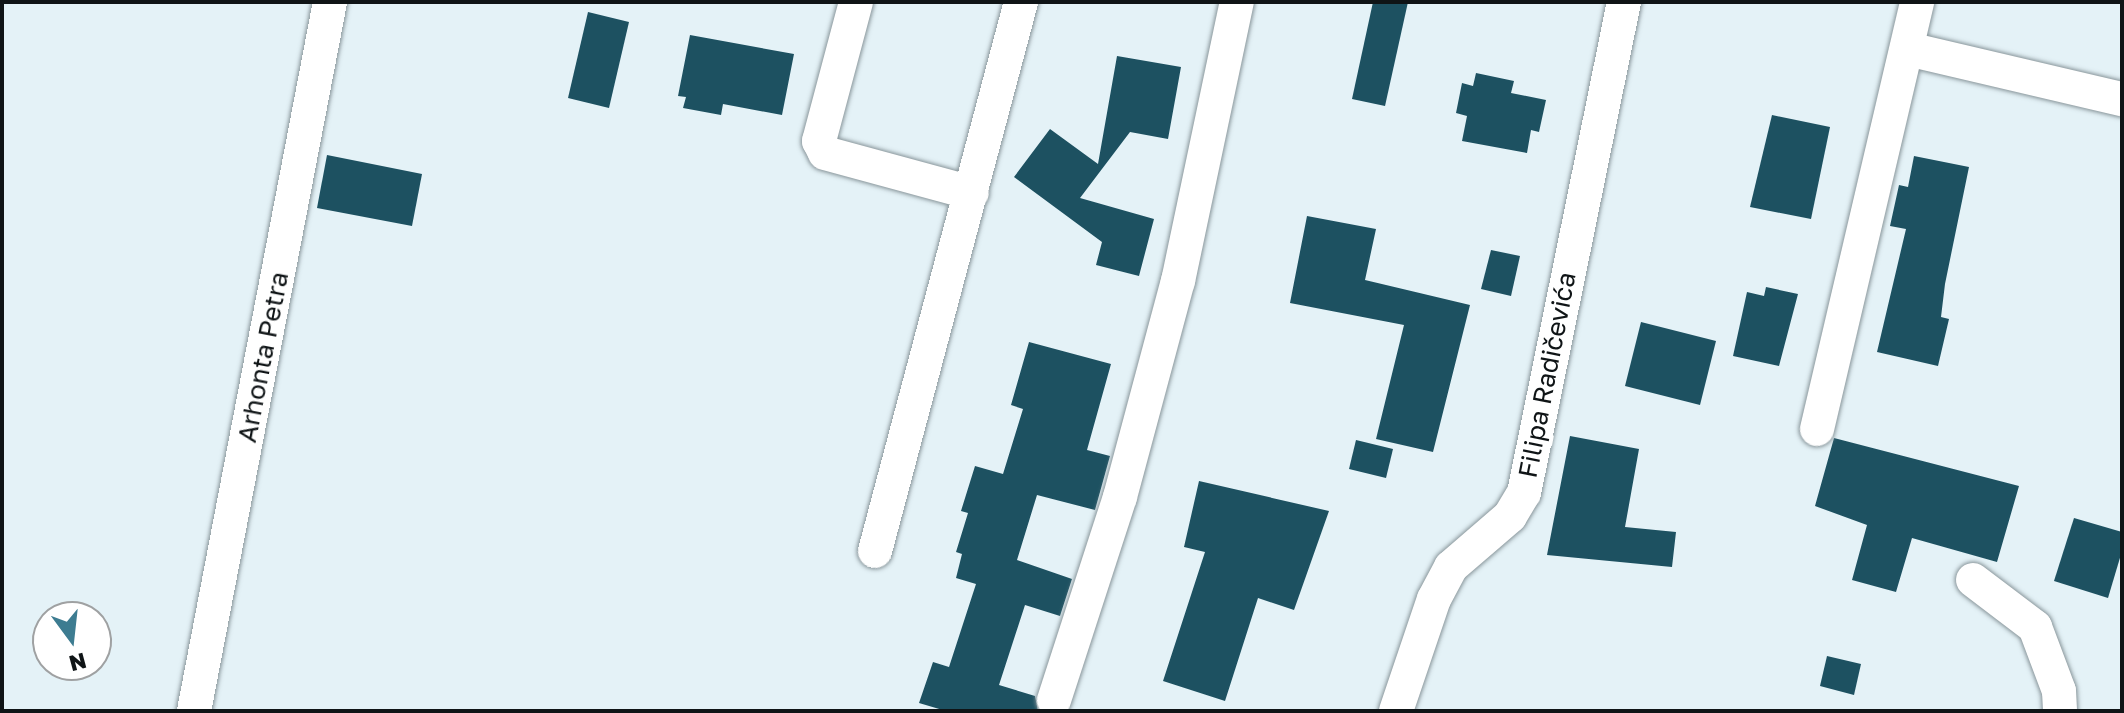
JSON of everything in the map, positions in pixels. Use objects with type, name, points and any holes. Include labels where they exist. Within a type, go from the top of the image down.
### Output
[{"type":"street","name":"Arhonta Petra","points":[[194,711],[330,2]]},
{"type":"street","points":[[856,2],[819,141],[825,153],[972,193]]},
{"type":"street","points":[[875,551],[1021,2]]},
{"type":"street","points":[[1054,700],[1120,497],[1178,281],[1237,2]]},
{"type":"street","name":"Filipa Radičevića","points":[[1396,711],[1434,599],[1451,567],[1510,516],[1524,493],[1624,2]]},
{"type":"street","points":[[1817,429],[1917,2]]},
{"type":"street","points":[[1908,49],[2122,99]]},
{"type":"street","points":[[1973,580],[2035,627],[2059,691],[2060,711]]},
{"type":"building","points":[[1373,2],[1408,2],[1385,106],[1352,99]]},
{"type":"building","points":[[588,12],[629,22],[609,108],[568,98]]},
{"type":"building","points":[[690,35],[794,54],[782,115],[723,104],[721,115],[683,108],[686,97],[678,96]]},
{"type":"building","points":[[1117,56],[1181,67],[1168,139],[1130,132],[1080,198],[1154,219],[1139,276],[1096,265],[1102,242],[1014,177],[1050,129],[1098,164]]},
{"type":"building","points":[[1476,73],[1514,81],[1511,93],[1546,100],[1539,132],[1531,130],[1527,153],[1462,141],[1467,116],[1456,113],[1462,83],[1473,86]]},
{"type":"building","points":[[1772,115],[1830,127],[1811,219],[1750,207]]},
{"type":"building","points":[[327,155],[422,174],[412,226],[317,208]]},
{"type":"building","points":[[1914,156],[1969,167],[1945,284],[1941,317],[1949,319],[1938,366],[1877,352],[1906,229],[1890,226],[1899,185],[1908,187]]},
{"type":"building","points":[[1307,216],[1376,229],[1365,280],[1470,305],[1433,452],[1376,439],[1404,325],[1290,303]]},
{"type":"building","points":[[1491,250],[1520,256],[1511,296],[1481,289]]},
{"type":"building","points":[[1766,287],[1798,294],[1779,366],[1733,356],[1747,292],[1764,296]]},
{"type":"building","points":[[1641,322],[1716,341],[1700,405],[1625,386]]},
{"type":"building","points":[[1029,342],[1111,364],[1087,450],[1110,456],[1095,510],[1037,495],[1017,560],[1072,579],[1060,616],[1025,605],[999,685],[1035,696],[1038,711],[946,711],[919,703],[933,662],[949,667],[976,584],[956,578],[962,554],[956,552],[968,513],[961,511],[975,466],[1003,474],[1023,409],[1011,405]]},
{"type":"building","points":[[1570,436],[1639,449],[1625,527],[1676,532],[1672,567],[1547,555]]},
{"type":"building","points":[[1834,438],[2019,486],[1997,562],[1912,538],[1896,592],[1852,580],[1867,525],[1815,506]]},
{"type":"building","points":[[1356,440],[1393,449],[1386,478],[1349,469]]},
{"type":"building","points":[[1199,481],[1329,511],[1294,610],[1258,598],[1225,701],[1163,681],[1205,552],[1184,547]]},
{"type":"building","points":[[2074,518],[2122,532],[2122,551],[2108,598],[2054,581]]},
{"type":"building","points":[[1827,656],[1861,664],[1854,695],[1820,686]]}]
